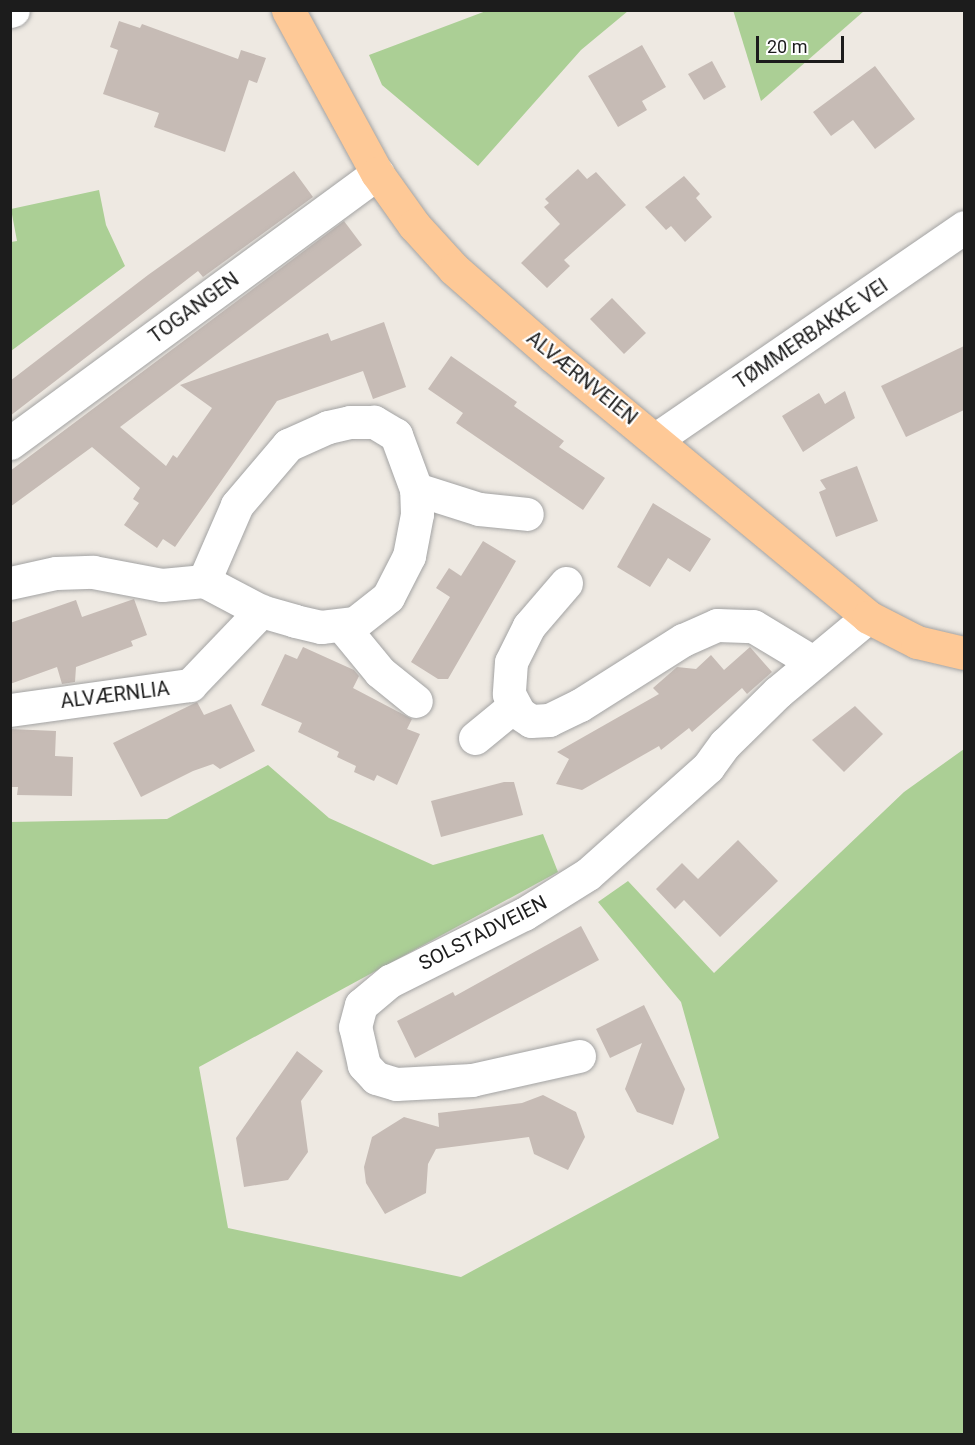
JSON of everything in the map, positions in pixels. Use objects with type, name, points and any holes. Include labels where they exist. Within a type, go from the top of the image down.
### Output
[{"type":"main road","name":"ALVÆRNVEIEN","points":[[288,10],[377,173],[414,225],[454,269],[868,617],[917,642],[964,653]]},
{"type":"street","name":"TOGANGEN","points":[[10,443],[377,173]]},
{"type":"street","name":"TØMMERBAKKE VEI","points":[[656,439],[964,227]]},
{"type":"street","points":[[10,583],[56,573],[93,572],[162,585],[204,581],[261,611],[321,627],[343,627],[380,605],[401,575],[417,514],[417,489],[396,435],[374,422],[328,427],[295,440],[250,486],[204,581]]},
{"type":"street","points":[[417,489],[479,509],[527,514]]},
{"type":"street","points":[[566,583],[544,604],[521,638],[508,678],[514,706],[531,721],[549,720],[596,696],[683,640],[717,625],[753,626],[812,661]]},
{"type":"street","name":"ALVÆRNLIA","points":[[10,710],[190,685],[261,611]]},
{"type":"street","name":"SOLSTADVEIEN","points":[[579,1056],[472,1080],[396,1084],[376,1078],[364,1065],[355,1027],[361,1005],[390,981],[524,914],[588,874],[618,850],[708,767],[725,744],[812,661],[868,617]]},
{"type":"street","points":[[343,627],[380,672],[416,701]]},
{"type":"street","points":[[475,738],[514,706]]},
{"type":"green space","points":[[733,10],[864,10],[864,11],[761,101]]},
{"type":"green space","points":[[486,11],[628,11],[581,50],[478,166],[382,85],[369,55]]},
{"type":"green space","points":[[99,190],[106,225],[125,266],[11,351],[11,242],[17,241],[11,209]]},
{"type":"green space","points":[[964,749],[964,1434],[11,1434],[10,822],[167,819],[268,765],[329,818],[433,865],[543,834],[558,872],[199,1067],[228,1228],[461,1277],[719,1138],[681,1002],[598,902],[628,881],[714,973],[904,792]]},
{"type":"building","points":[[119,21],[140,28],[142,24],[238,59],[241,50],[266,58],[257,83],[249,80],[225,152],[154,127],[159,113],[103,94],[118,50],[110,47]]},
{"type":"building","points":[[642,45],[666,87],[642,101],[647,110],[618,127],[588,76]]},
{"type":"building","points":[[712,61],[726,87],[704,100],[688,74]]},
{"type":"building","points":[[875,66],[915,119],[875,149],[853,120],[831,136],[813,112]]},
{"type":"building","points":[[578,169],[587,179],[596,172],[626,205],[564,260],[570,266],[547,288],[521,263],[560,224],[544,207],[549,203],[545,199]]},
{"type":"building","points":[[294,171],[313,197],[203,277],[198,271],[10,416],[10,381],[148,275]]},
{"type":"building","points":[[684,176],[700,194],[696,198],[712,217],[685,242],[671,226],[666,230],[645,207]]},
{"type":"building","points":[[344,221],[362,245],[120,427],[166,466],[173,455],[177,458],[212,408],[180,385],[328,333],[331,341],[384,322],[406,387],[373,399],[363,371],[277,401],[175,547],[163,539],[157,548],[124,525],[139,503],[133,499],[140,488],[92,447],[10,507],[10,471]]},
{"type":"building","points":[[612,298],[646,333],[624,354],[590,319]]},
{"type":"building","points":[[964,346],[964,410],[906,437],[881,386]]},
{"type":"building","points":[[451,356],[517,402],[514,406],[564,441],[559,447],[605,478],[583,510],[456,423],[463,413],[428,389]]},
{"type":"building","points":[[845,391],[855,418],[803,452],[782,416],[819,393],[825,404]]},
{"type":"building","points":[[857,466],[878,521],[836,537],[819,492],[826,489],[820,480]]},
{"type":"building","points":[[653,503],[711,539],[690,572],[668,558],[650,587],[617,567]]},
{"type":"building","points":[[483,541],[516,561],[448,679],[438,679],[411,662],[450,597],[436,588],[449,568],[461,576]]},
{"type":"building","points":[[134,599],[147,635],[131,641],[133,646],[76,667],[75,682],[62,684],[57,667],[10,684],[10,623],[76,600],[82,617]]},
{"type":"building","points":[[303,647],[354,670],[359,676],[353,688],[412,719],[407,729],[420,734],[397,785],[377,775],[374,781],[354,772],[356,766],[337,757],[339,752],[298,732],[302,723],[261,705],[285,654],[297,659]]},
{"type":"building","points":[[750,647],[772,672],[747,694],[742,688],[692,732],[689,728],[661,750],[659,746],[582,790],[556,784],[569,759],[557,752],[659,694],[653,688],[677,667],[696,669],[711,655],[724,670]]},
{"type":"building","points":[[197,702],[204,715],[231,704],[255,751],[220,769],[213,764],[193,771],[141,797],[113,743]]},
{"type":"building","points":[[855,706],[883,734],[844,772],[812,740]]},
{"type":"building","points":[[10,729],[56,731],[55,756],[73,757],[72,796],[17,795],[18,787],[10,787]]},
{"type":"building","points":[[504,782],[514,782],[523,815],[441,837],[431,801]]},
{"type":"building","points":[[738,840],[778,881],[720,937],[684,900],[675,909],[656,889],[682,863],[698,879]]},
{"type":"building","points":[[581,926],[599,960],[415,1058],[397,1021],[453,992],[455,996]]},
{"type":"building","points":[[644,1005],[685,1089],[673,1125],[637,1112],[625,1089],[642,1043],[610,1058],[596,1029]]},
{"type":"building","points":[[297,1051],[323,1071],[301,1101],[308,1152],[288,1180],[244,1187],[236,1138]]},
{"type":"building","points":[[543,1095],[576,1112],[585,1137],[568,1170],[534,1154],[529,1137],[436,1149],[428,1164],[426,1193],[385,1214],[366,1183],[364,1167],[372,1137],[404,1117],[439,1127],[438,1113],[522,1103]]}]
